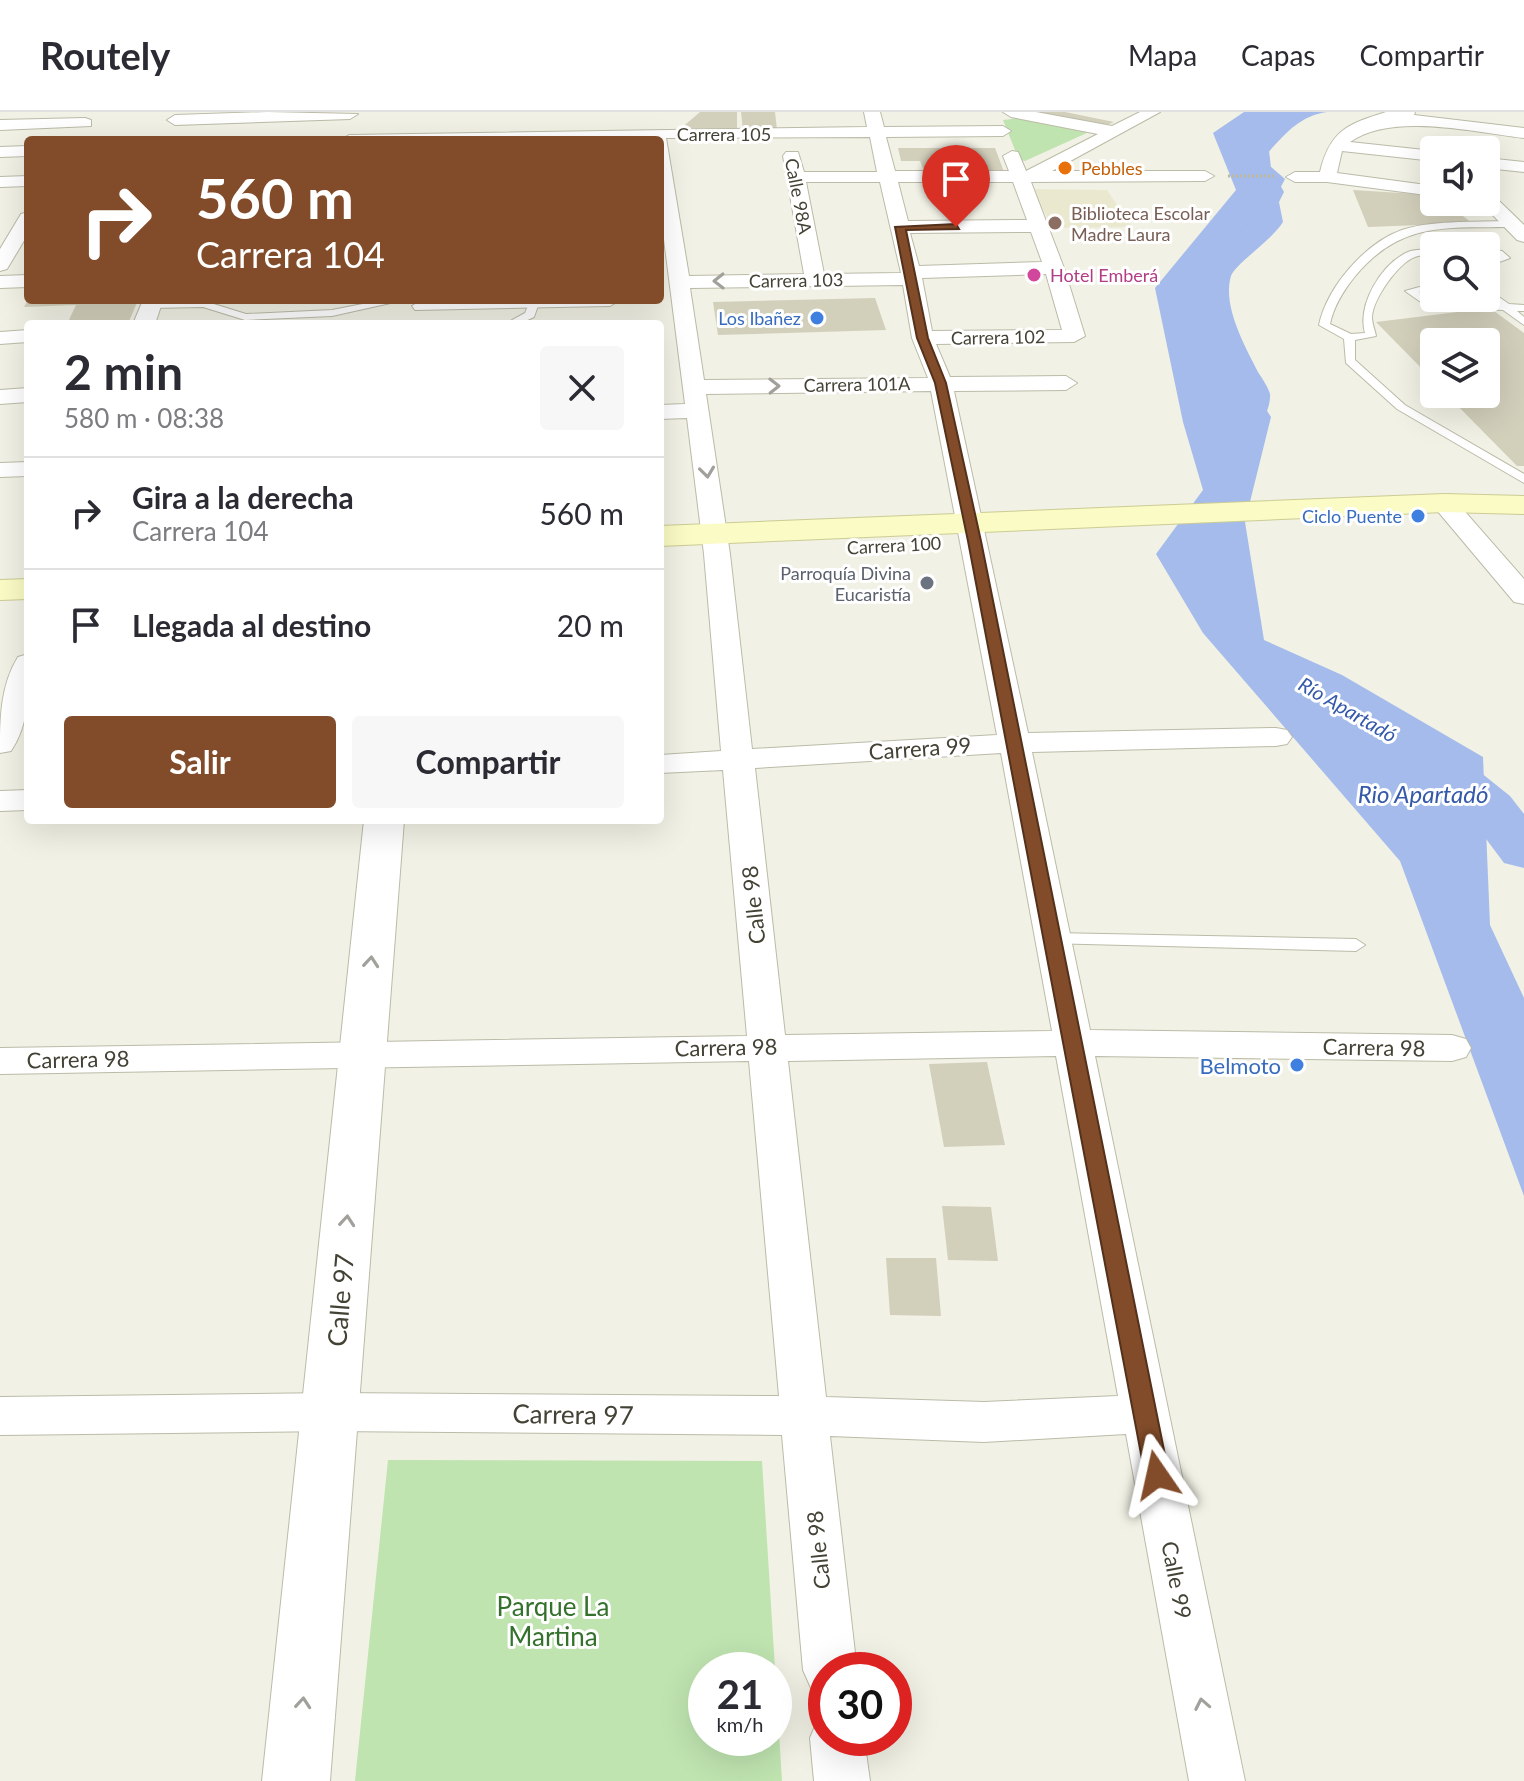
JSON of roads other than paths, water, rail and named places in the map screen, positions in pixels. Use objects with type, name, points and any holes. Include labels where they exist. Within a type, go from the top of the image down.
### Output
[{"type":"main road","name":"Carrera 100","points":[[1444,503],[1524,492]]},
{"type":"main road","name":"Carrera 100","points":[[664,556],[716,544],[972,531],[1127,518],[1444,503],[1524,505]]},
{"type":"main road","name":"Carrera 100","points":[[664,537],[716,544]]},
{"type":"main road","points":[[0,569],[24,567]]},
{"type":"main road","points":[[0,590],[24,589]]},
{"type":"street","points":[[595,112],[597,134]]},
{"type":"street","name":"Calle 98A","points":[[783,112],[815,280]]},
{"type":"street","name":"Calle 99","points":[[872,112],[923,338],[941,383],[972,531],[1217,1781]]},
{"type":"street","points":[[1022,177],[1152,112]]},
{"type":"street","points":[[1327,177],[1335,145],[1354,130],[1386,117],[1413,112]]},
{"type":"street","points":[[167,136],[177,116],[350,113],[347,136]]},
{"type":"street","points":[[1003,117],[1054,268]]},
{"type":"street","name":"Carrera 105","points":[[664,147],[787,134],[878,133],[1003,117],[1110,131]]},
{"type":"street","points":[[1386,117],[1524,133]]},
{"type":"street","points":[[0,125],[88,118]]},
{"type":"street","points":[[77,136],[88,118]]},
{"type":"street","name":"Carrera 105","points":[[407,136],[517,130],[607,136]]},
{"type":"street","points":[[1335,145],[1420,154]]},
{"type":"street","points":[[0,152],[24,151]]},
{"type":"street","points":[[1500,164],[1524,167]]},
{"type":"street","points":[[796,177],[1211,176]]},
{"type":"street","points":[[1295,177],[1327,177],[1420,189]]},
{"type":"street","points":[[0,182],[24,181]]},
{"type":"street","name":"Calle 98","points":[[664,192],[668,258],[681,290],[716,544],[828,1652]]},
{"type":"street","points":[[1500,200],[1511,201]]},
{"type":"street","points":[[0,265],[23,214]]},
{"type":"street","points":[[1500,215],[1524,236]]},
{"type":"street","points":[[900,227],[1039,226]]},
{"type":"street","name":"Carrera 103","points":[[664,296],[681,290],[815,280],[1054,268]]},
{"type":"street","name":"Carrera 102","points":[[923,338],[1074,336],[1054,268]]},
{"type":"street","points":[[0,282],[24,281]]},
{"type":"street","points":[[422,310],[497,304]]},
{"type":"street","points":[[0,338],[24,336]]},
{"type":"street","name":"Carrera 101A","points":[[664,411],[697,399],[941,383],[1066,383]]},
{"type":"street","points":[[0,397],[24,395]]},
{"type":"street","points":[[0,470],[24,469]]},
{"type":"street","points":[[1444,503],[1524,596]]},
{"type":"street","points":[[0,744],[24,682]]},
{"type":"street","name":"Carrera 99","points":[[664,764],[1014,743],[1276,737]]},
{"type":"street","points":[[0,801],[24,800]]},
{"type":"street","name":"Calle 97","points":[[296,1781],[384,824]]},
{"type":"street","name":"Carrera 98","points":[[0,1061],[1072,1043],[1452,1048]]},
{"type":"street","name":"Carrera 97","points":[[0,1416],[330,1412],[804,1416],[984,1422],[1145,1414]]},
{"type":"street","points":[[839,1756],[842,1781]]},
{"type":"lane","points":[[1420,255],[1407,257],[1371,302],[1366,321],[1371,336],[1349,337],[1324,325],[1325,312],[1350,275],[1394,236],[1426,228],[1508,224]]},
{"type":"lane","points":[[1420,289],[1410,291],[1420,297]]},
{"type":"lane","points":[[1500,302],[1524,322]]},
{"type":"lane","points":[[149,310],[204,304],[245,317],[332,313],[378,304]]},
{"type":"lane","points":[[519,320],[530,315],[533,304]]},
{"type":"lane","points":[[1500,308],[1524,308]]},
{"type":"lane","points":[[1349,337],[1350,361],[1401,407],[1524,479]]},
{"type":"lane","points":[[1052,939],[1356,945]]},
{"type":"water","name":"Rio Apartadó","points":[[1244,112],[1327,112],[1299,123],[1262,159],[1285,179],[1251,245],[1223,277],[1205,316],[1271,417],[1245,522],[1264,640],[1342,675],[1483,757],[1490,925],[1524,998],[1524,1196],[1400,861],[1203,633],[1156,554],[1203,490],[1183,422],[1155,288],[1236,190],[1213,133]]},
{"type":"waterway","name":"Río Apartadó","points":[[1244,421],[1251,395],[1228,347],[1215,310],[1215,276],[1222,263],[1257,236],[1267,222],[1264,202],[1269,192],[1256,168],[1254,140],[1275,116],[1289,112]]},
{"type":"waterway","name":"Río Apartadó","points":[[1422,751],[1491,808],[1524,851]]},
{"type":"place","name":"Pebbles","points":[[1065,168]]},
{"type":"place","name":"Biblioteca Escolar Madre Laura","points":[[1055,223]]},
{"type":"place","name":"Hotel Emberá","points":[[1034,275]]},
{"type":"place","name":"Los Ibañez","points":[[817,318]]},
{"type":"place","name":"Ciclo Puente","points":[[1418,516]]},
{"type":"place","name":"Parroquía Divina Eucaristía","points":[[927,583]]},
{"type":"place","name":"Belmoto","points":[[1297,1065]]},
{"type":"park label","name":"Parque La Martina","points":[[553,1621]]}]
